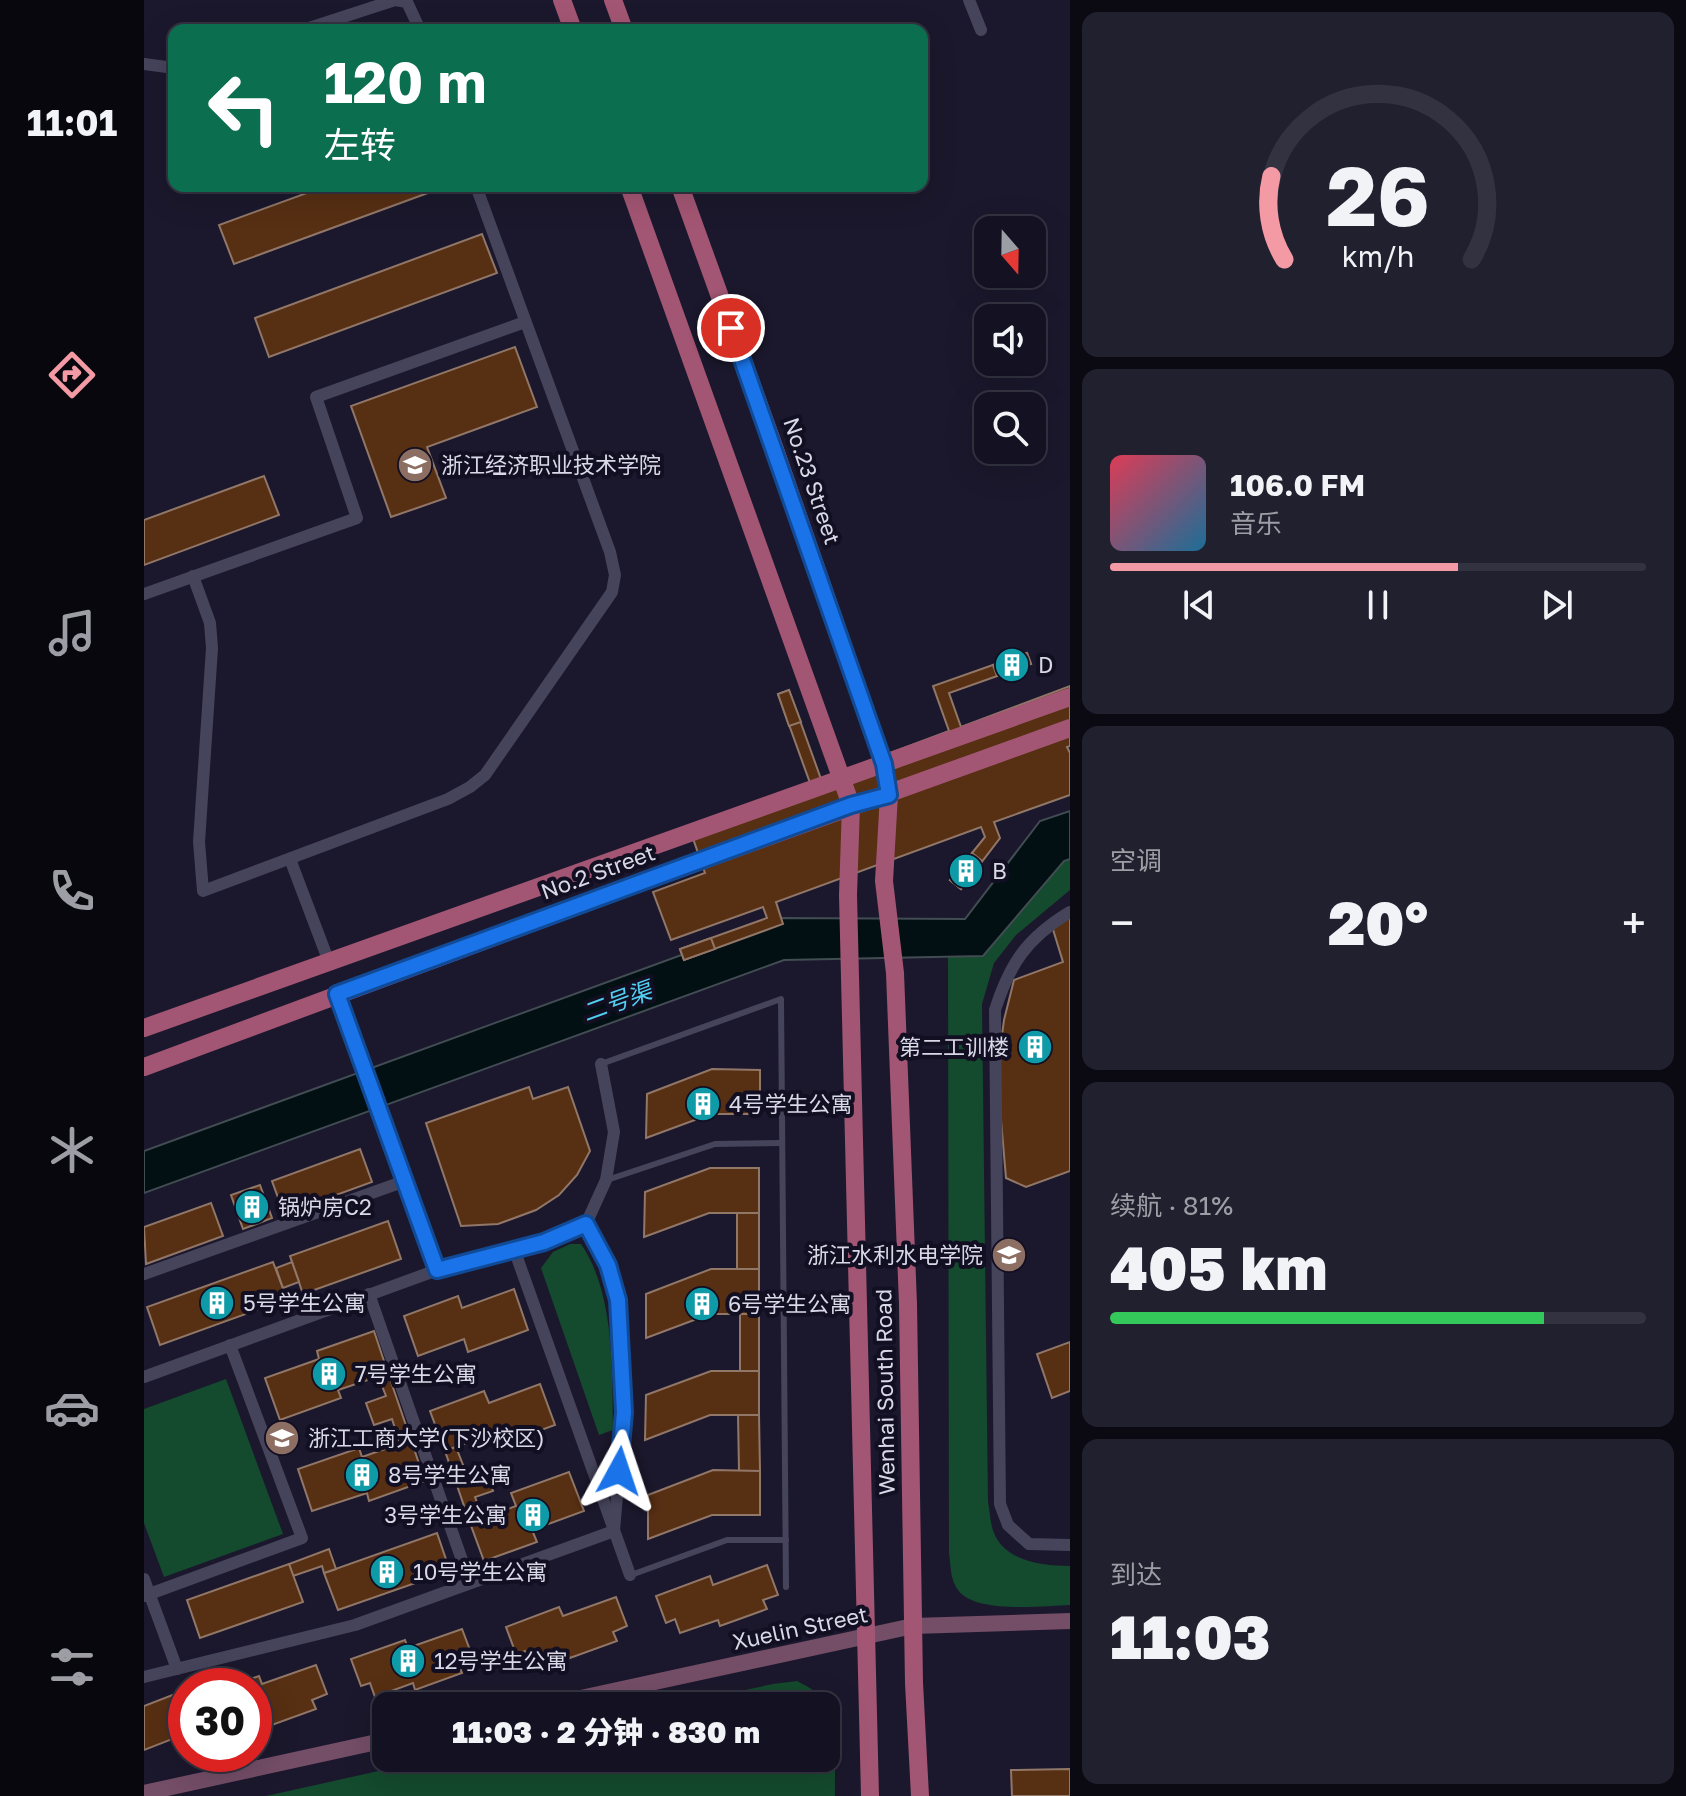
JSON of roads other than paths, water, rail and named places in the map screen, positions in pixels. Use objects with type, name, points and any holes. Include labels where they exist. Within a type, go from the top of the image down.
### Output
[{"type":"main road","points":[[562,0],[571,24]]},
{"type":"main road","points":[[613,0],[622,24]]},
{"type":"main road","points":[[631,192],[851,805]]},
{"type":"main road","name":"No.23 Street","points":[[682,192],[884,764],[889,795]]},
{"type":"main road","name":"No.2 Street","points":[[144,1028],[1070,697]]},
{"type":"main road","name":"No.2 Street","points":[[144,1067],[851,805],[889,795],[1070,728]]},
{"type":"main road","name":"Wenhai South Road","points":[[889,795],[884,881],[895,973],[908,1304],[913,1626],[920,1796]]},
{"type":"main road","name":"Wenhai South Road","points":[[851,805],[848,895],[870,1796]]},
{"type":"main road","name":"Xuelin Street","points":[[608,1692],[913,1626],[1070,1621]]},
{"type":"main road","points":[[144,1793],[372,1743]]},
{"type":"street","points":[[321,24],[395,0],[407,2],[417,24]]},
{"type":"street","points":[[969,0],[981,30]]},
{"type":"street","points":[[144,64],[168,67]]},
{"type":"street","points":[[193,576],[210,623],[212,648],[199,842],[203,891],[448,799],[485,775],[612,592],[615,575],[610,552],[478,192]]},
{"type":"street","points":[[144,594],[357,518],[316,397],[525,322]]},
{"type":"street","points":[[290,859],[329,962]]},
{"type":"street","points":[[1070,912],[1047,926],[1019,954],[1004,980],[995,1010],[1000,1504],[1008,1525],[1029,1544],[1070,1545]]},
{"type":"street","points":[[337,994],[437,1270]]},
{"type":"street","points":[[144,1377],[437,1270],[544,1242],[586,1224],[606,1180],[614,1132],[601,1064]]},
{"type":"street","points":[[144,1274],[405,1181]]},
{"type":"street","points":[[586,1224],[608,1265],[618,1300],[624,1412],[614,1531]]},
{"type":"street","points":[[514,1249],[630,1575]]},
{"type":"street","points":[[369,1294],[470,1583]]},
{"type":"street","points":[[147,1595],[302,1538],[230,1345]]},
{"type":"street","points":[[181,1668],[355,1625],[614,1531]]},
{"type":"street","points":[[144,1579],[147,1595],[177,1668]]},
{"type":"street","points":[[144,1677],[168,1671]]},
{"type":"lane","points":[[601,1064],[781,999],[786,1587]]},
{"type":"lane","points":[[606,1180],[715,1144],[782,1143]]},
{"type":"lane","points":[[630,1575],[727,1540],[786,1540]]},
{"type":"water","name":"二号渠","points":[[1070,811],[1070,859],[1064,861],[983,956],[784,960],[144,1193],[144,1151],[783,918],[965,919],[1040,821]]},
{"type":"place","name":"浙江经济职业技术学院","points":[[415,465]]},
{"type":"place","name":"D","points":[[1012,665]]},
{"type":"place","name":"B","points":[[966,871]]},
{"type":"place","name":"第二工训楼","points":[[1035,1047]]},
{"type":"place","name":"4号学生公寓","points":[[703,1104]]},
{"type":"place","name":"锅炉房C2","points":[[252,1207]]},
{"type":"place","name":"浙江水利水电学院","points":[[1009,1255]]},
{"type":"place","name":"5号学生公寓","points":[[217,1303]]},
{"type":"place","name":"6号学生公寓","points":[[702,1304]]},
{"type":"place","name":"7号学生公寓","points":[[329,1374]]},
{"type":"place","name":"浙江工商大学(下沙校区)","points":[[282,1438]]},
{"type":"place","name":"8号学生公寓","points":[[362,1475]]},
{"type":"place","name":"3号学生公寓","points":[[533,1515]]},
{"type":"place","name":"10号学生公寓","points":[[387,1572]]},
{"type":"place","name":"12号学生公寓","points":[[408,1661]]}]
